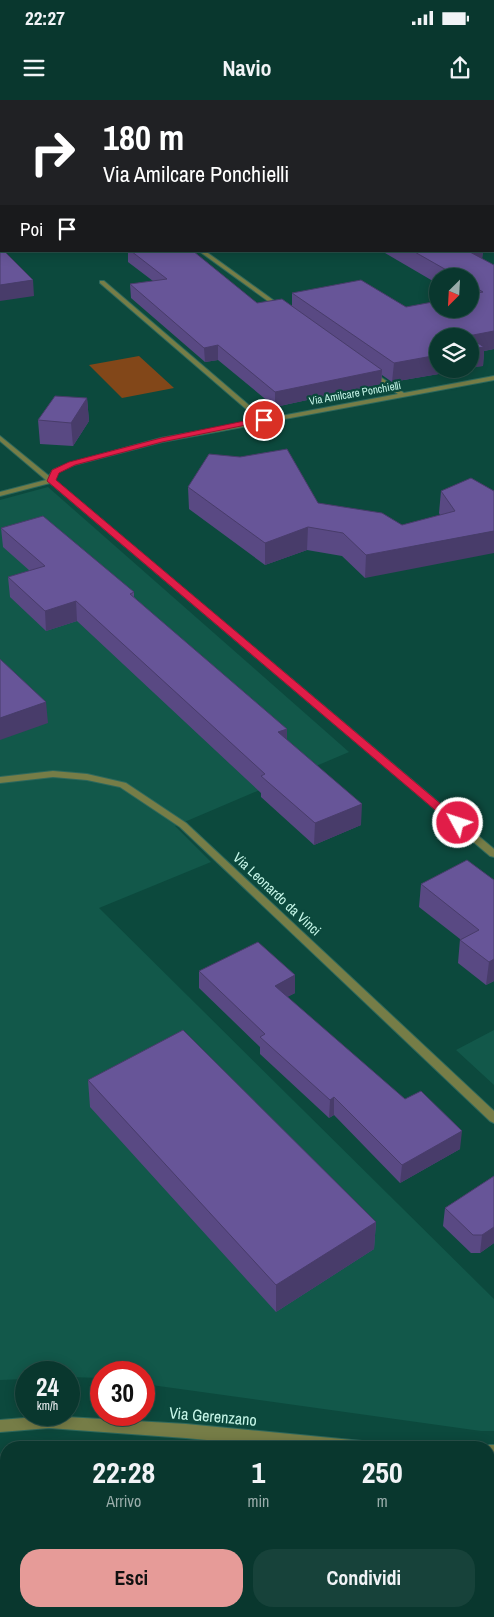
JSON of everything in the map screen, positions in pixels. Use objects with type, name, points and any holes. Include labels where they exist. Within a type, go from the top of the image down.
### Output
[{"type":"street","points":[[202,252],[290,314]]},
{"type":"street","points":[[102,282],[264,420]]},
{"type":"street","points":[[362,366],[402,394]]},
{"type":"street","name":"Via Amilcare Ponchielli","points":[[52,481],[55,471],[72,464],[161,440],[494,378]]},
{"type":"street","points":[[0,438],[492,850]]},
{"type":"street","points":[[0,494],[52,481]]},
{"type":"street","name":"Via Leonardo da Vinci","points":[[0,780],[53,774],[88,777],[123,785],[183,825],[494,1118]]},
{"type":"street","name":"Via Gerenzano","points":[[0,1426],[49,1422],[186,1431],[290,1441]]},
{"type":"shaded area","points":[[139,356],[174,388],[122,398],[89,365]]},
{"type":"shaded area","points":[[48,487],[349,752],[175,826],[211,862],[99,908],[494,1299],[494,1431],[481,1431],[155,1386],[155,1361],[90,1361],[90,1378],[80,1377],[80,1361],[15,1361],[15,1379],[0,1380],[0,500]]},
{"type":"shaded area","points":[[494,1030],[494,1085],[456,1050]]},
{"type":"building","points":[[0,252],[5,252],[33,280],[0,285]]},
{"type":"building","points":[[132,252],[194,252],[257,303],[282,299],[382,370],[275,392],[218,345],[204,348],[130,284],[167,279]]},
{"type":"building","points":[[415,252],[470,252],[494,265],[494,331],[479,334],[479,328],[429,328],[429,357],[394,363],[292,293],[361,280],[406,307],[429,303],[429,318],[479,318],[479,293],[483,292],[479,290],[479,268],[443,268]]},
{"type":"building","points":[[55,396],[87,398],[71,423],[38,420]]},
{"type":"building","points":[[287,449],[318,503],[382,513],[402,525],[455,511],[441,491],[471,478],[494,491],[494,531],[366,555],[343,533],[308,527],[265,543],[188,487],[209,454],[240,457]]},
{"type":"building","points":[[43,516],[134,592],[130,594],[287,729],[278,732],[362,804],[315,823],[261,776],[265,774],[76,601],[45,611],[8,577],[45,566],[1,528]]},
{"type":"building","points":[[0,659],[46,702],[0,718]]},
{"type":"building","points":[[467,860],[494,880],[494,959],[489,962],[460,940],[479,930],[421,884]]},
{"type":"building","points":[[258,942],[295,975],[275,986],[405,1099],[421,1091],[462,1131],[402,1165],[334,1097],[330,1100],[260,1037],[265,1034],[199,971]]},
{"type":"building","points":[[183,1030],[376,1222],[276,1285],[88,1080]]},
{"type":"building","points":[[494,1176],[494,1227],[482,1235],[473,1235],[445,1208]]},
{"type":"route","points":[[264,420],[161,440],[72,464],[55,471],[52,481],[458,823]]}]
